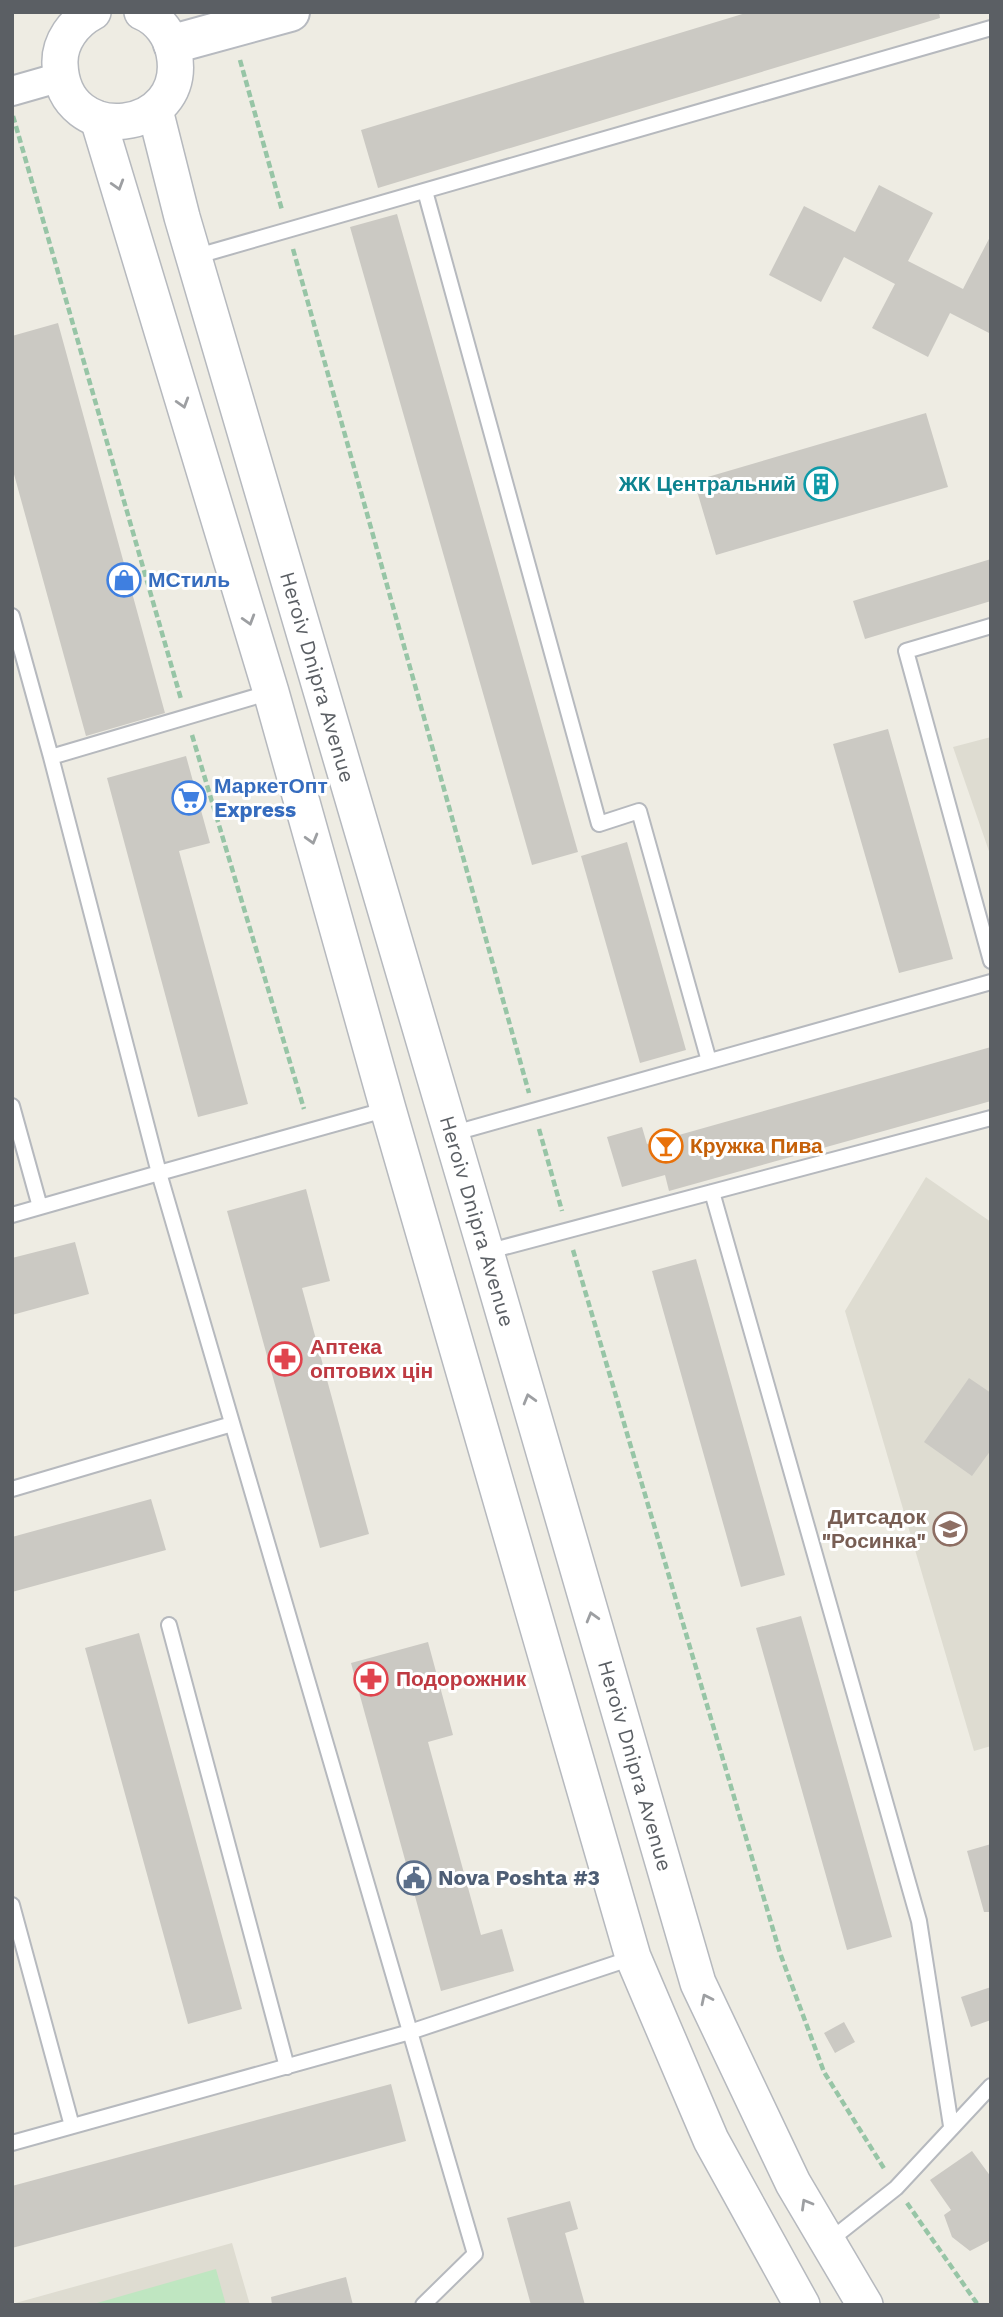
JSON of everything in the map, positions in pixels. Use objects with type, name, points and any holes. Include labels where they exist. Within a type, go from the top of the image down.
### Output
[{"type":"main road","points":[[173,44],[290,12]]},
{"type":"street","points":[[78,18],[64,43],[59,60],[61,77],[68,95],[81,110],[98,119],[118,123],[137,120],[155,110],[167,97],[174,80],[176,62],[173,44],[162,27],[142,12]]},
{"type":"street","points":[[12,91],[61,77]]},
{"type":"street","name":"Heroiv Dnipra Avenue","points":[[155,110],[194,257],[698,1983],[793,2183],[865,2305]]},
{"type":"street","points":[[98,119],[271,692],[513,1547],[633,1957],[711,2140],[802,2305]]},
{"type":"street","points":[[356,996],[407,985]]},
{"type":"street","points":[[513,1547],[567,1532]]},
{"type":"lane","points":[[194,257],[991,28]]},
{"type":"lane","points":[[425,191],[599,824],[639,811],[709,1061]]},
{"type":"lane","points":[[12,616],[159,1173],[475,2254],[423,2305]]},
{"type":"lane","points":[[991,626],[906,651],[991,961]]},
{"type":"lane","points":[[51,757],[271,692]]},
{"type":"lane","points":[[451,1133],[991,982]]},
{"type":"lane","points":[[12,1106],[40,1207]]},
{"type":"lane","points":[[12,1215],[388,1109]]},
{"type":"lane","points":[[486,1252],[991,1118]]},
{"type":"lane","points":[[712,1192],[919,1921],[951,2126]]},
{"type":"lane","points":[[12,1489],[232,1424]]},
{"type":"lane","points":[[169,1625],[286,2067]]},
{"type":"lane","points":[[12,1906],[72,2126]]},
{"type":"lane","points":[[12,2143],[410,2032],[633,1957]]},
{"type":"lane","points":[[828,2242],[896,2188],[991,2086]]},
{"type":"path","points":[[232,29],[568,1230],[780,1953],[824,2072],[896,2188],[978,2305]]},
{"type":"path","points":[[12,112],[186,717],[304,1109]]},
{"type":"shaded area","points":[[991,737],[991,857],[953,747]]},
{"type":"shaded area","name":"Дитсадок \"Росинка\"","points":[[926,1177],[991,1222],[991,1746],[974,1751],[845,1311]]},
{"type":"shaded area","points":[[232,2243],[250,2305],[12,2305],[12,2304]]},
{"type":"green space","points":[[216,2269],[226,2305],[90,2305]]},
{"type":"building","points":[[749,12],[939,12],[940,18],[378,188],[361,130]]},
{"type":"building","points":[[879,185],[933,213],[908,261],[963,289],[991,235],[991,334],[950,313],[928,357],[872,328],[895,284],[844,257],[821,302],[769,275],[804,206],[855,232]]},
{"type":"building","points":[[397,214],[578,852],[532,865],[350,227]]},
{"type":"building","points":[[58,323],[165,713],[86,736],[12,467],[12,336]]},
{"type":"building","name":"ЖК Центральний","points":[[926,413],[948,487],[716,555],[694,481]]},
{"type":"building","points":[[991,559],[991,601],[865,639],[853,601]]},
{"type":"building","points":[[888,729],[953,959],[899,973],[833,744]]},
{"type":"building","points":[[186,756],[210,843],[179,851],[248,1104],[198,1117],[107,778]]},
{"type":"building","points":[[627,842],[686,1050],[640,1063],[581,856]]},
{"type":"building","points":[[991,1047],[991,1101],[669,1191],[665,1175],[622,1187],[607,1137],[642,1127],[647,1144]]},
{"type":"building","points":[[306,1189],[330,1281],[302,1288],[369,1534],[320,1548],[227,1211]]},
{"type":"building","points":[[75,1242],[89,1294],[12,1315],[12,1258]]},
{"type":"building","points":[[696,1259],[785,1575],[741,1587],[652,1271]]},
{"type":"building","points":[[969,1378],[991,1393],[991,1450],[972,1476],[924,1442]]},
{"type":"building","points":[[151,1499],[166,1550],[12,1592],[12,1537]]},
{"type":"building","points":[[801,1616],[892,1937],[847,1950],[756,1628]]},
{"type":"building","points":[[139,1633],[242,2009],[188,2024],[85,1648]]},
{"type":"building","points":[[428,1642],[453,1735],[428,1742],[481,1935],[502,1929],[514,1971],[441,1991],[351,1663]]},
{"type":"building","points":[[991,1844],[991,1912],[984,1912],[967,1851]]},
{"type":"building","points":[[991,1987],[991,2020],[971,2027],[961,1997]]},
{"type":"building","points":[[844,2022],[855,2042],[835,2053],[824,2033]]},
{"type":"building","points":[[391,2084],[406,2141],[12,2248],[12,2186]]},
{"type":"building","points":[[972,2151],[991,2177],[991,2240],[970,2251],[952,2237],[944,2215],[951,2210],[930,2180]]},
{"type":"building","points":[[570,2201],[578,2229],[565,2233],[585,2305],[531,2305],[507,2218]]},
{"type":"building","points":[[346,2277],[353,2305],[272,2305],[271,2297]]},
{"type":"place","name":"ЖК Центральний","points":[[821,484]]},
{"type":"place","name":"МСтиль","points":[[124,580]]},
{"type":"place","name":"МаркетОпт Express","points":[[189,798]]},
{"type":"place","name":"Кружка Пива","points":[[666,1146]]},
{"type":"place","name":"Аптека оптових цін","points":[[285,1359]]},
{"type":"place","name":"Дитсадок \"Росинка\"","points":[[950,1529]]},
{"type":"place","name":"Подорожник","points":[[371,1679]]},
{"type":"place","name":"Nova Poshta #3","points":[[414,1878]]}]
